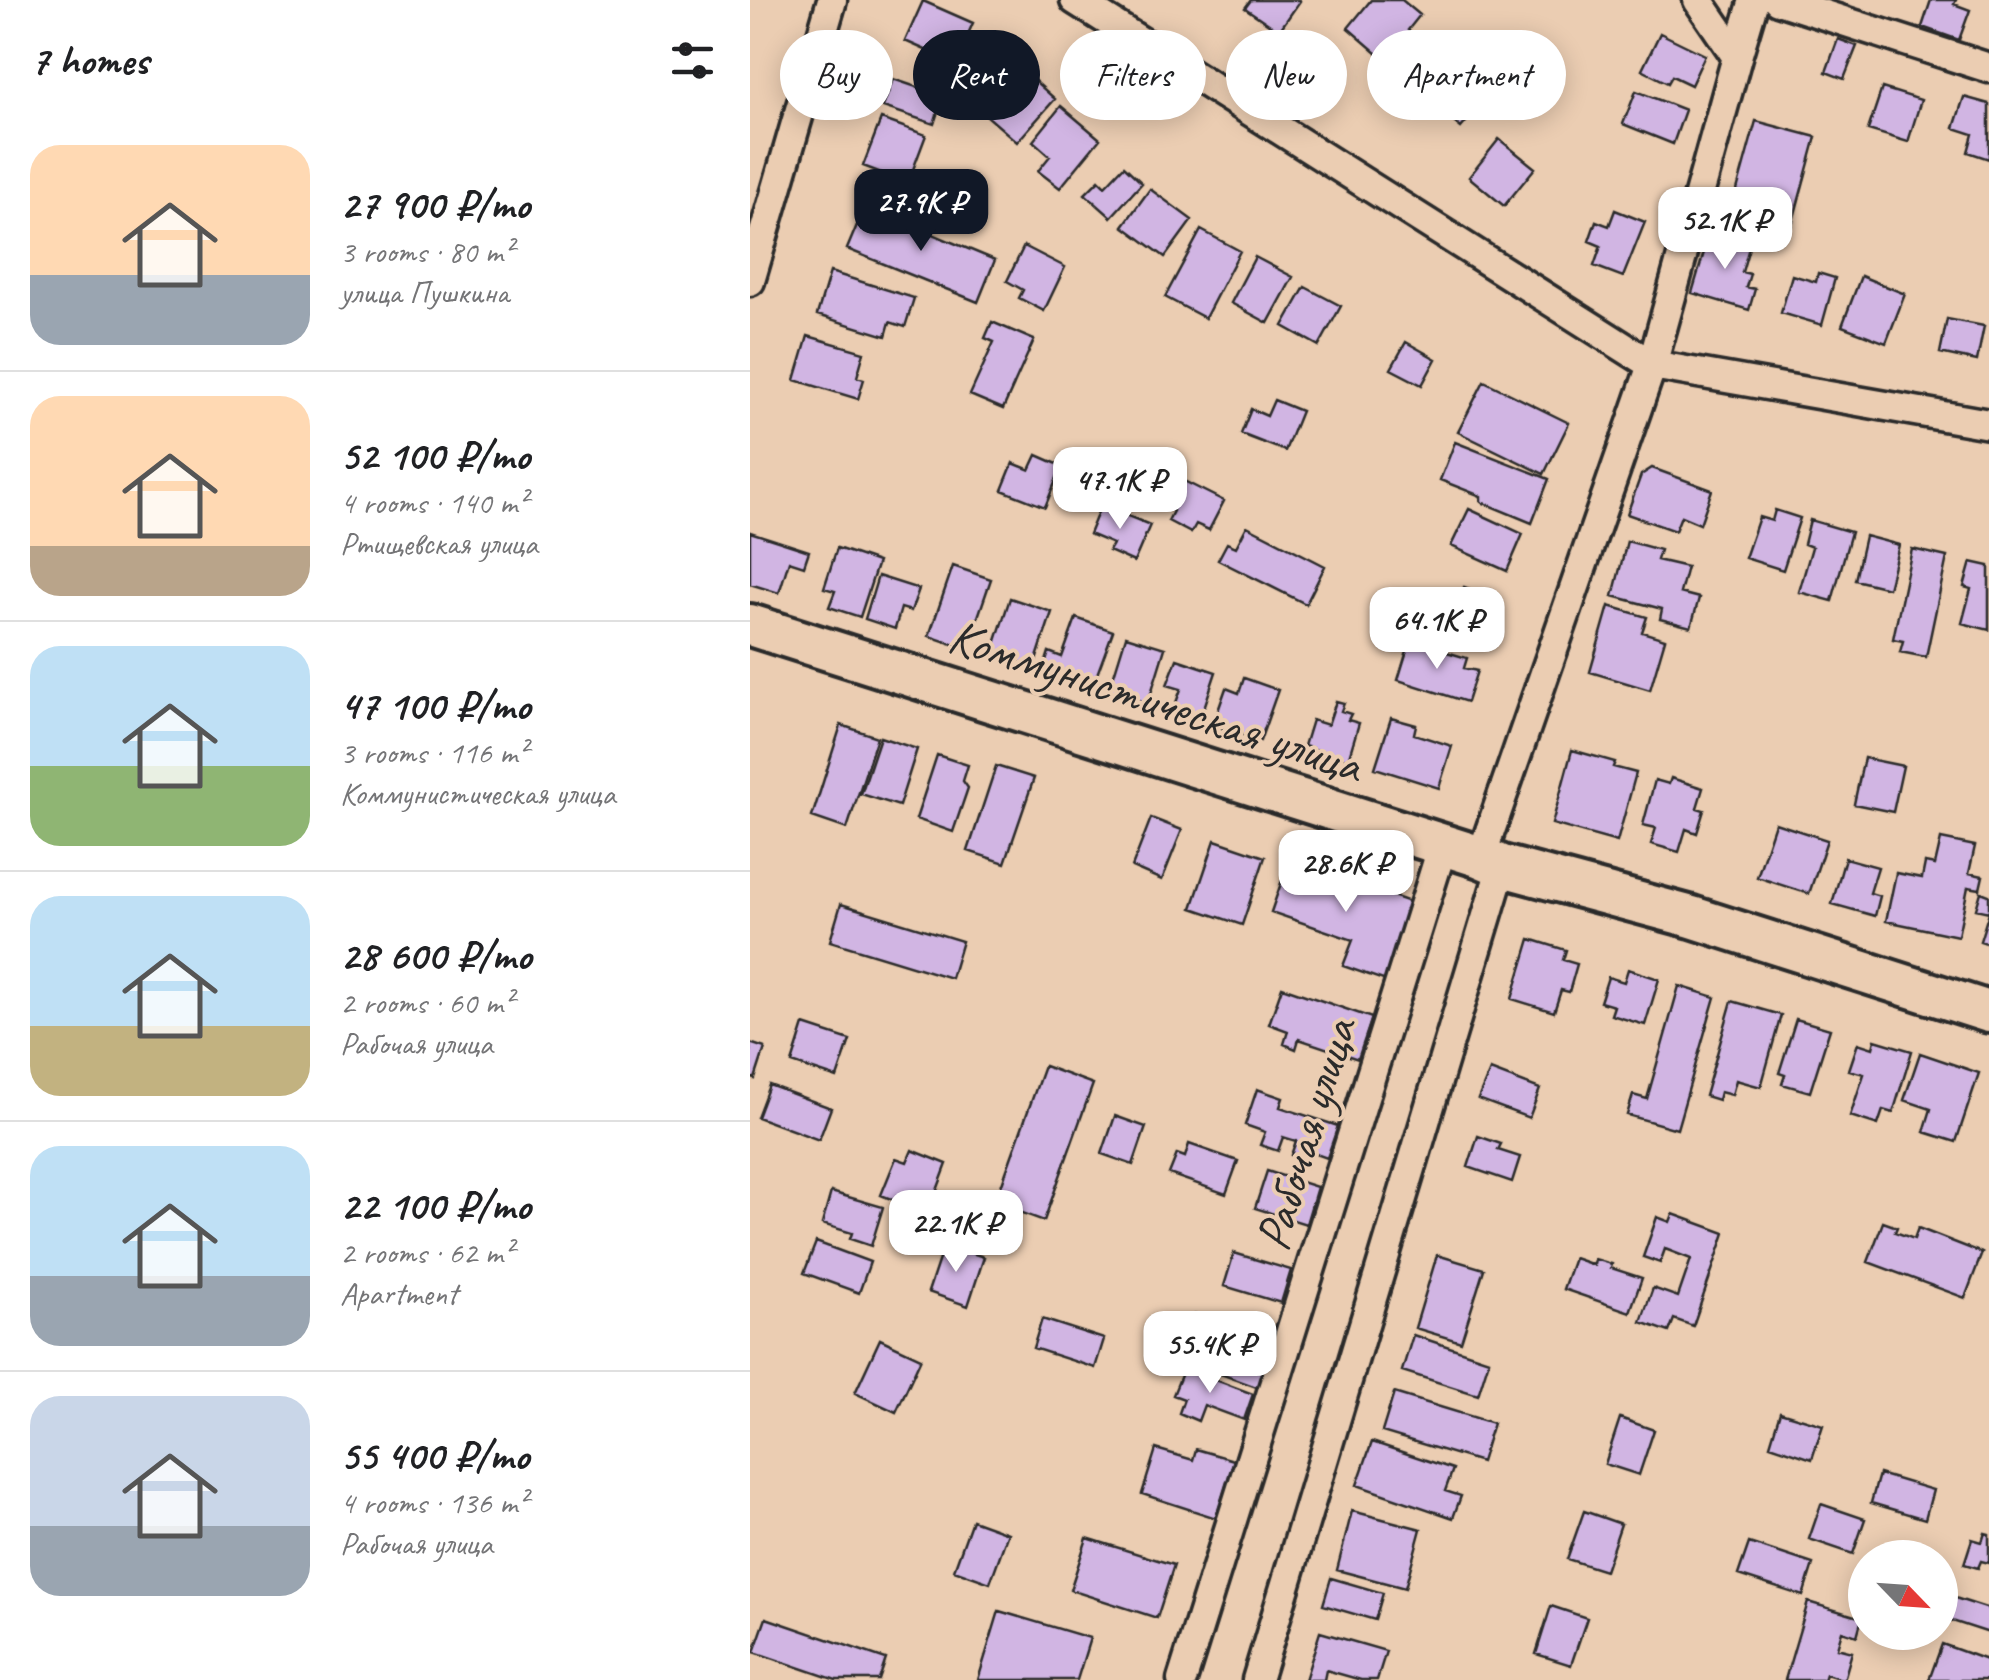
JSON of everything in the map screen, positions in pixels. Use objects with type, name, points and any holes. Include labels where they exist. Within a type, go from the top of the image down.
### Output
[{"type":"street","points":[[750,281],[832,0]]},
{"type":"street","points":[[1075,0],[1652,365],[1989,424]]},
{"type":"street","points":[[1698,0],[1738,57]]},
{"type":"street","points":[[1257,1680],[1492,862],[1652,365],[1754,0]]},
{"type":"street","points":[[1778,0],[1989,68]]},
{"type":"street","name":"Коммунистическая улица","points":[[750,625],[1492,862],[1692,917],[1989,1012]]},
{"type":"street","name":"Рабочая улица","points":[[1182,1680],[1442,845]]},
{"type":"building","points":[[1251,0],[1300,1],[1280,30],[1245,8]]},
{"type":"building","points":[[1371,0],[1402,0],[1420,15],[1408,30],[1367,30],[1367,44],[1348,28]]},
{"type":"building","points":[[1931,0],[1956,0],[1954,4],[1970,10],[1959,40],[1922,27]]},
{"type":"building","points":[[923,1],[973,23],[970,30],[913,30],[913,45],[905,41]]},
{"type":"building","points":[[1660,33],[1705,55],[1691,85],[1672,76],[1668,83],[1642,70]]},
{"type":"building","points":[[1838,39],[1857,46],[1844,79],[1826,72]]},
{"type":"building","points":[[893,79],[913,86],[913,117],[893,110]]},
{"type":"building","points":[[1040,86],[1055,99],[1040,116]]},
{"type":"building","points":[[1882,88],[1921,100],[1908,142],[1868,130]]},
{"type":"building","points":[[1636,91],[1685,110],[1673,144],[1623,124]]},
{"type":"building","points":[[1964,97],[1989,104],[1989,159],[1968,152],[1973,134],[1954,128]]},
{"type":"building","points":[[1060,107],[1060,120],[1078,120],[1100,139],[1060,188],[1038,171],[1050,156],[1033,141]]},
{"type":"building","points":[[881,120],[926,135],[908,183],[863,166]]},
{"type":"building","points":[[992,120],[1036,120],[1017,142]]},
{"type":"building","points":[[1451,120],[1468,120],[1461,128]]},
{"type":"building","points":[[1756,121],[1816,137],[1792,225],[1732,208]]},
{"type":"building","points":[[1499,139],[1535,168],[1504,206],[1469,177]]},
{"type":"building","points":[[1124,166],[1142,183],[1111,217],[1085,194],[1099,180],[1105,186]]},
{"type":"building","points":[[1150,189],[1192,220],[1165,257],[1123,226]]},
{"type":"building","points":[[865,206],[995,260],[978,302],[847,249]]},
{"type":"building","points":[[1615,210],[1645,222],[1623,277],[1594,266],[1601,246],[1589,241],[1596,221],[1609,226]]},
{"type":"building","points":[[1201,230],[1240,251],[1205,318],[1165,297]]},
{"type":"building","points":[[1710,232],[1750,244],[1742,272],[1750,274],[1746,287],[1755,289],[1749,310],[1692,293]]},
{"type":"building","points":[[1024,246],[1065,267],[1044,311],[1019,298],[1023,290],[1007,281]]},
{"type":"building","points":[[1255,257],[1293,277],[1268,323],[1231,303]]},
{"type":"building","points":[[830,272],[914,298],[905,327],[890,322],[886,336],[817,315]]},
{"type":"building","points":[[1818,273],[1835,278],[1822,325],[1781,313],[1792,275],[1816,282]]},
{"type":"building","points":[[1861,276],[1905,294],[1886,343],[1842,326]]},
{"type":"building","points":[[1305,287],[1341,306],[1319,346],[1283,326]]},
{"type":"building","points":[[1947,319],[1984,326],[1977,361],[1940,353]]},
{"type":"building","points":[[992,322],[1034,340],[1003,409],[970,395],[994,342],[985,338]]},
{"type":"building","points":[[808,336],[864,352],[857,377],[864,379],[858,399],[795,380]]},
{"type":"building","points":[[1406,342],[1436,359],[1422,385],[1391,369]]},
{"type":"building","points":[[1484,381],[1569,423],[1544,474],[1458,432]]},
{"type":"building","points":[[1274,400],[1301,411],[1285,451],[1241,434],[1251,409],[1267,416]]},
{"type":"building","points":[[1455,442],[1549,479],[1532,523],[1440,480]]},
{"type":"building","points":[[1037,455],[1062,466],[1045,507],[1002,490],[1013,463],[1030,470]]},
{"type":"building","points":[[1652,468],[1712,490],[1700,524],[1681,516],[1675,531],[1627,514],[1641,475]]},
{"type":"building","points":[[1180,479],[1224,501],[1209,530],[1196,524],[1191,533],[1168,521],[1173,511],[1166,507]]},
{"type":"building","points":[[1101,505],[1150,525],[1134,562],[1109,551],[1113,544],[1089,534]]},
{"type":"building","points":[[1469,509],[1523,534],[1507,571],[1451,546]]},
{"type":"building","points":[[1775,510],[1800,518],[1783,570],[1745,558],[1759,517],[1772,521]]},
{"type":"building","points":[[1810,520],[1851,532],[1832,601],[1799,592],[1812,547],[1804,544]]},
{"type":"building","points":[[1247,526],[1325,566],[1306,604],[1218,560],[1227,543],[1236,547]]},
{"type":"building","points":[[750,532],[809,551],[804,566],[789,561],[779,593],[750,584]]},
{"type":"building","points":[[1865,536],[1899,545],[1888,588],[1855,580]]},
{"type":"building","points":[[1627,541],[1660,550],[1657,560],[1687,567],[1680,593],[1699,598],[1691,627],[1660,619],[1662,609],[1613,596]]},
{"type":"building","points":[[837,548],[878,562],[860,617],[829,607],[835,591],[824,588]]},
{"type":"building","points":[[1912,549],[1947,557],[1926,657],[1900,652],[1903,641],[1893,639]]},
{"type":"building","points":[[1971,562],[1989,566],[1989,630],[1962,623],[1971,589],[1964,587]]},
{"type":"building","points":[[953,566],[991,579],[967,649],[929,636]]},
{"type":"building","points":[[878,576],[919,589],[911,611],[901,608],[895,629],[865,619]]},
{"type":"building","points":[[1464,587],[1491,597],[1489,603],[1499,606],[1487,637],[1438,619],[1448,593],[1460,597]]},
{"type":"building","points":[[1010,598],[1052,612],[1034,667],[992,653]]},
{"type":"building","points":[[1609,606],[1647,617],[1642,632],[1665,639],[1650,690],[1590,672]]},
{"type":"building","points":[[1076,618],[1113,631],[1092,688],[1043,671],[1049,652],[1062,657]]},
{"type":"building","points":[[1126,636],[1165,648],[1148,703],[1109,691]]},
{"type":"building","points":[[1410,641],[1467,658],[1464,668],[1477,671],[1467,702],[1398,680]]},
{"type":"building","points":[[1177,659],[1216,672],[1200,720],[1173,711],[1181,689],[1167,685]]},
{"type":"building","points":[[1244,678],[1278,690],[1260,741],[1213,725],[1226,688],[1239,693]]},
{"type":"building","points":[[1336,701],[1344,703],[1341,711],[1351,714],[1348,720],[1359,723],[1348,760],[1304,746],[1312,720],[1328,725]]},
{"type":"building","points":[[1391,718],[1416,725],[1414,734],[1452,746],[1439,788],[1375,768]]},
{"type":"building","points":[[841,725],[877,737],[847,829],[812,817]]},
{"type":"building","points":[[880,737],[917,749],[899,806],[861,794]]},
{"type":"building","points":[[1572,750],[1615,762],[1613,767],[1636,773],[1617,842],[1552,824]]},
{"type":"building","points":[[937,755],[968,765],[963,781],[968,788],[953,832],[916,819]]},
{"type":"building","points":[[1864,758],[1903,766],[1893,812],[1854,804]]},
{"type":"building","points":[[996,766],[1034,778],[1005,863],[968,851]]},
{"type":"building","points":[[1671,778],[1703,788],[1697,808],[1704,810],[1697,833],[1686,829],[1679,852],[1651,844],[1656,828],[1643,825],[1655,780],[1669,784]]},
{"type":"building","points":[[1151,818],[1182,830],[1162,880],[1132,867]]},
{"type":"building","points":[[1775,823],[1827,840],[1809,894],[1757,877]]},
{"type":"building","points":[[1941,839],[1975,846],[1969,873],[1983,876],[1980,889],[1968,887],[1958,936],[1886,921],[1896,873],[1922,878],[1925,863],[1935,865]]},
{"type":"building","points":[[1215,840],[1265,857],[1242,925],[1192,908]]},
{"type":"building","points":[[1845,858],[1878,867],[1870,893],[1880,896],[1875,916],[1832,904]]},
{"type":"building","points":[[1289,860],[1413,903],[1386,981],[1343,966],[1353,940],[1271,912]]},
{"type":"building","points":[[1981,892],[1989,895],[1989,912],[1976,909]]},
{"type":"building","points":[[841,904],[962,941],[951,978],[830,941]]},
{"type":"building","points":[[1989,912],[1989,944],[1980,941]]},
{"type":"building","points":[[1530,939],[1566,950],[1563,960],[1577,964],[1569,992],[1561,990],[1554,1012],[1512,999]]},
{"type":"building","points":[[1628,969],[1659,979],[1645,1025],[1611,1015],[1614,1006],[1600,1002],[1608,977],[1624,982]]},
{"type":"building","points":[[1679,986],[1715,997],[1677,1129],[1627,1115],[1633,1095],[1647,1099]]},
{"type":"building","points":[[1282,987],[1372,1018],[1358,1059],[1299,1039],[1296,1049],[1284,1044],[1288,1031],[1269,1024]]},
{"type":"building","points":[[1732,1001],[1781,1015],[1761,1087],[1736,1080],[1732,1095],[1720,1092],[1718,1100],[1705,1096]]},
{"type":"building","points":[[1796,1019],[1830,1029],[1810,1092],[1782,1084],[1785,1075],[1779,1073]]},
{"type":"building","points":[[804,1025],[850,1040],[837,1078],[792,1063]]},
{"type":"building","points":[[1875,1040],[1912,1051],[1893,1113],[1883,1110],[1878,1125],[1850,1116],[1864,1074],[1849,1070],[1858,1043],[1873,1048]]},
{"type":"building","points":[[750,1043],[765,1048],[755,1079],[750,1077]]},
{"type":"building","points":[[1920,1053],[1979,1073],[1956,1142],[1924,1132],[1931,1109],[1904,1100]]},
{"type":"building","points":[[1044,1066],[1093,1084],[1044,1221],[995,1203]]},
{"type":"building","points":[[1490,1070],[1540,1089],[1529,1118],[1478,1099]]},
{"type":"building","points":[[769,1085],[831,1108],[819,1140],[757,1117]]},
{"type":"building","points":[[1257,1089],[1283,1098],[1280,1107],[1338,1126],[1327,1158],[1305,1150],[1302,1159],[1291,1155],[1296,1141],[1283,1137],[1278,1151],[1260,1145],[1265,1132],[1245,1125]]},
{"type":"building","points":[[1115,1116],[1146,1127],[1133,1165],[1102,1154]]},
{"type":"building","points":[[1478,1136],[1501,1144],[1498,1150],[1520,1157],[1512,1182],[1468,1167]]},
{"type":"building","points":[[1189,1144],[1238,1161],[1226,1194],[1169,1174],[1177,1154],[1185,1157]]},
{"type":"building","points":[[912,1150],[947,1164],[933,1201],[941,1204],[936,1217],[881,1195],[896,1158],[907,1162]]},
{"type":"building","points":[[1267,1171],[1317,1187],[1306,1224],[1255,1208]]},
{"type":"building","points":[[831,1192],[883,1207],[871,1246],[850,1239],[852,1233],[822,1224]]},
{"type":"building","points":[[1673,1214],[1725,1233],[1693,1326],[1674,1319],[1669,1332],[1641,1322],[1653,1288],[1678,1297],[1691,1259],[1665,1249],[1660,1263],[1643,1257],[1657,1217],[1670,1222]]},
{"type":"building","points":[[1883,1222],[1914,1239],[1918,1228],[1982,1253],[1965,1298],[1868,1262]]},
{"type":"building","points":[[816,1242],[870,1262],[859,1293],[804,1273]]},
{"type":"building","points":[[944,1244],[984,1257],[968,1306],[928,1292]]},
{"type":"building","points":[[1234,1253],[1291,1270],[1281,1303],[1224,1286]]},
{"type":"building","points":[[1437,1255],[1484,1269],[1461,1342],[1415,1328]]},
{"type":"building","points":[[1574,1258],[1594,1265],[1595,1259],[1612,1264],[1611,1268],[1642,1278],[1630,1312],[1563,1289]]},
{"type":"building","points":[[1195,1315],[1275,1344],[1259,1388],[1179,1359]]},
{"type":"building","points":[[1042,1319],[1104,1339],[1095,1368],[1033,1348]]},
{"type":"building","points":[[1413,1335],[1489,1360],[1478,1395],[1402,1371]]},
{"type":"building","points":[[880,1339],[921,1358],[896,1412],[855,1393]]},
{"type":"building","points":[[1184,1368],[1253,1394],[1244,1420],[1204,1405],[1198,1421],[1179,1413],[1184,1399],[1173,1395]]},
{"type":"building","points":[[1394,1393],[1493,1423],[1481,1462],[1382,1432]]},
{"type":"building","points":[[1780,1412],[1823,1425],[1812,1459],[1770,1445]]},
{"type":"building","points":[[1620,1418],[1654,1430],[1639,1475],[1605,1464]]},
{"type":"building","points":[[1372,1442],[1453,1469],[1445,1491],[1461,1496],[1453,1518],[1357,1485]]},
{"type":"building","points":[[1156,1449],[1193,1460],[1196,1449],[1234,1460],[1216,1518],[1142,1494]]},
{"type":"building","points":[[1879,1474],[1933,1490],[1925,1519],[1871,1503]]},
{"type":"building","points":[[1821,1504],[1865,1519],[1858,1540],[1848,1540],[1848,1552],[1809,1539]]},
{"type":"building","points":[[1352,1511],[1421,1529],[1405,1588],[1337,1570]]},
{"type":"building","points":[[1584,1511],[1621,1524],[1605,1571],[1567,1559]]},
{"type":"building","points":[[972,1520],[1008,1533],[990,1583],[954,1570]]},
{"type":"building","points":[[1985,1533],[1989,1534],[1989,1563],[1981,1561],[1978,1568],[1964,1564],[1972,1539],[1982,1542]]},
{"type":"building","points":[[1087,1538],[1174,1565],[1157,1618],[1070,1590]]},
{"type":"building","points":[[1749,1543],[1813,1564],[1803,1596],[1738,1575]]},
{"type":"building","points":[[1331,1578],[1383,1593],[1375,1620],[1323,1605]]},
{"type":"building","points":[[1958,1599],[1989,1609],[1989,1633],[1958,1623]]},
{"type":"building","points":[[1808,1602],[1848,1614],[1848,1633],[1842,1631],[1837,1648],[1852,1652],[1844,1680],[1826,1674],[1824,1680],[1785,1680]]},
{"type":"building","points":[[1551,1606],[1587,1618],[1571,1665],[1536,1654]]},
{"type":"building","points":[[999,1611],[1090,1638],[1077,1680],[978,1680]]},
{"type":"building","points":[[766,1618],[886,1659],[879,1680],[836,1680],[754,1652]]},
{"type":"building","points":[[1320,1632],[1386,1651],[1377,1680],[1361,1680],[1326,1670],[1324,1680],[1305,1680]]},
{"type":"building","points":[[1940,1650],[1958,1650],[1989,1661],[1989,1680],[1929,1680]]}]
